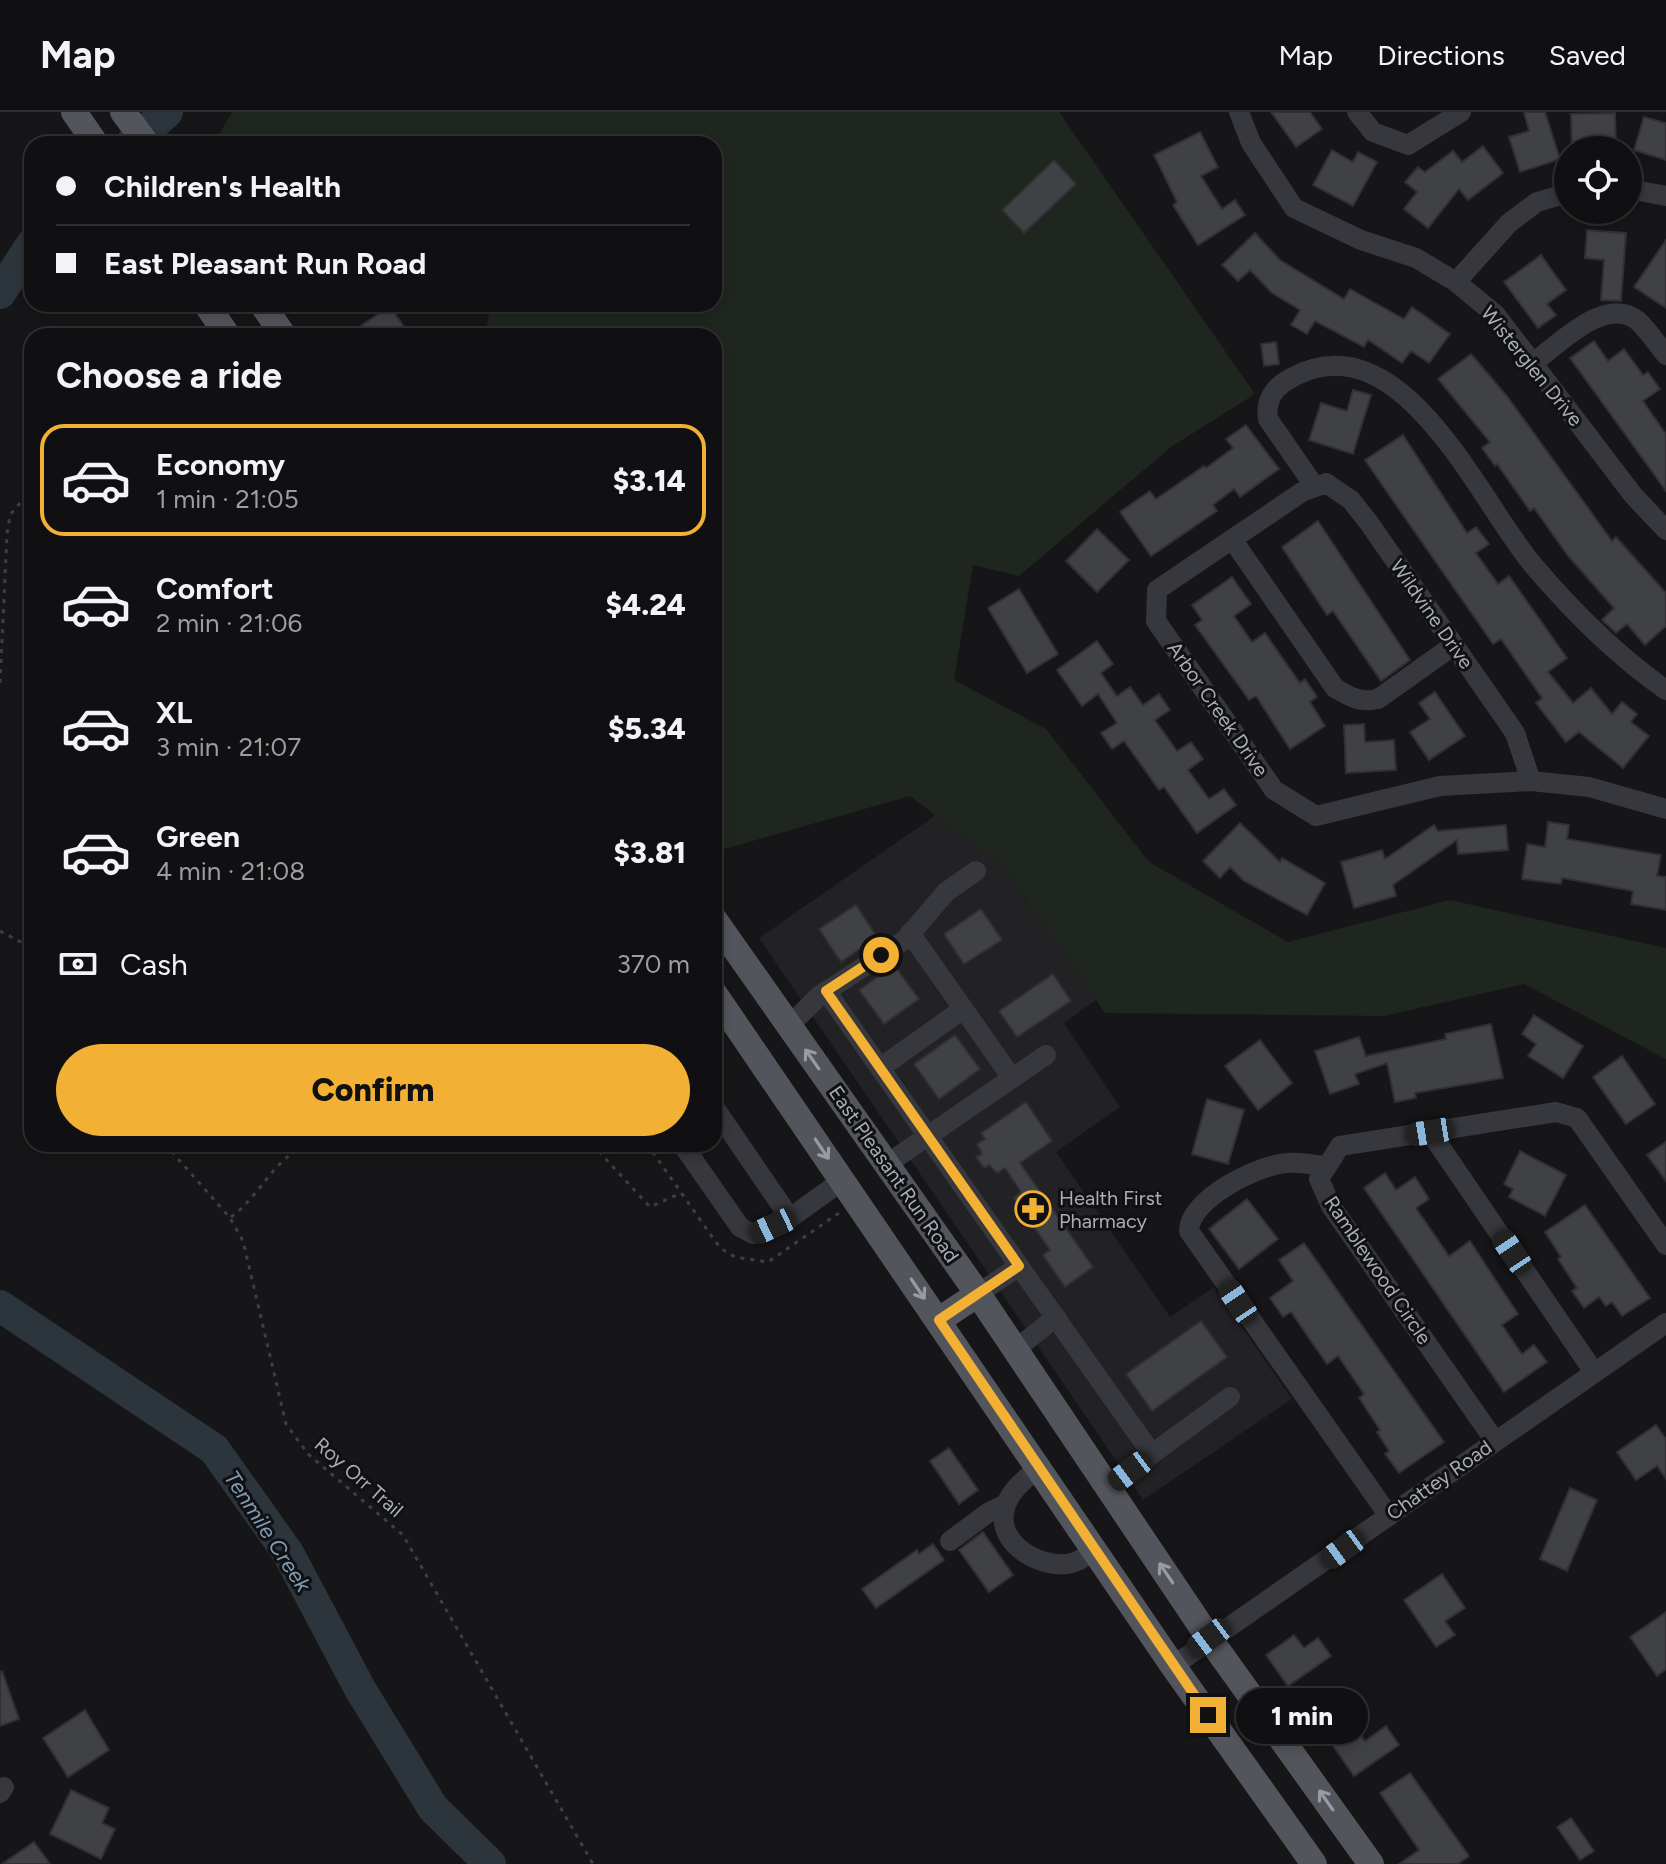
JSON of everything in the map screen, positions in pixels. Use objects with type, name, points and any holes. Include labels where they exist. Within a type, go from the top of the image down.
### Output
[{"type":"main road","points":[[74,112],[90,136]]},
{"type":"main road","points":[[123,112],[141,136]]},
{"type":"main road","name":"East Pleasant Run Road","points":[[722,930],[1016,1349],[1209,1638],[1371,1864]]},
{"type":"main road","points":[[722,1005],[1173,1666],[1314,1864]]},
{"type":"main road","points":[[939,1320],[978,1294]]},
{"type":"street","name":"Wisterglen Drive","points":[[1239,112],[1251,143],[1294,208],[1361,240],[1416,258],[1456,282],[1496,315],[1633,495],[1666,530]]},
{"type":"street","points":[[1357,112],[1373,132],[1408,145],[1461,112]]},
{"type":"street","points":[[1642,192],[1666,196]]},
{"type":"street","points":[[1456,282],[1509,223],[1537,202],[1554,197]]},
{"type":"street","points":[[1533,363],[1596,318],[1625,313],[1638,321],[1666,355]]},
{"type":"street","points":[[1309,490],[1268,419],[1266,406],[1271,396],[1298,374],[1328,364],[1381,377],[1399,389],[1439,433],[1531,563],[1589,627],[1636,669],[1666,690]]},
{"type":"street","name":"Wildvine Drive","points":[[1309,490],[1326,483],[1351,500],[1515,733],[1531,781]]},
{"type":"street","name":"Arbor Creek Drive","points":[[1309,490],[1157,590],[1156,621],[1274,790],[1316,816],[1440,786],[1531,781],[1589,787],[1666,809]]},
{"type":"street","points":[[1232,539],[1335,688],[1350,697],[1365,702],[1378,699],[1454,645]]},
{"type":"street","points":[[789,1026],[826,991],[910,933],[946,892],[976,871]]},
{"type":"street","points":[[910,933],[1012,1078]]},
{"type":"street","points":[[826,991],[1152,1454]]},
{"type":"street","points":[[880,1068],[963,1009]]},
{"type":"street","points":[[887,1164],[1046,1055]]},
{"type":"street","name":"Ramblewood Circle","points":[[1495,1441],[1331,1206],[1319,1179],[1340,1146],[1556,1112],[1577,1118],[1666,1245]]},
{"type":"street","points":[[722,1119],[790,1218]]},
{"type":"street","points":[[1430,1132],[1594,1372]]},
{"type":"street","points":[[688,1152],[740,1227],[753,1234],[790,1218],[843,1180]]},
{"type":"street","points":[[1326,1166],[1286,1163],[1261,1170],[1217,1192],[1197,1207],[1189,1219],[1189,1231],[1389,1516]]},
{"type":"street","points":[[978,1294],[1019,1266]]},
{"type":"street","points":[[1016,1349],[1056,1317]]},
{"type":"street","name":"Chattey Road","points":[[1173,1666],[1209,1638],[1666,1323]]},
{"type":"street","points":[[1108,1487],[1230,1397]]},
{"type":"street","points":[[950,1541],[989,1512],[1006,1504],[1039,1467]]},
{"type":"street","points":[[1006,1504],[1004,1519],[1009,1538],[1028,1555],[1065,1564],[1076,1562],[1095,1550]]},
{"type":"path","points":[[0,683],[7,534],[10,515],[24,498]]},
{"type":"path","points":[[0,931],[24,944]]},
{"type":"path","name":"Roy Orr Trail","points":[[172,1152],[230,1218],[243,1241],[286,1424],[308,1454],[403,1535],[593,1864]]},
{"type":"path","points":[[230,1218],[243,1209],[292,1152]]},
{"type":"path","points":[[599,1152],[650,1207],[681,1193]]},
{"type":"shaded area","points":[[232,112],[1059,112],[1255,394],[1171,447],[1019,576],[973,565],[954,680],[1046,729],[1149,862],[1288,942],[1450,900],[1666,948],[1666,1059],[1524,984],[1384,1016],[1105,1013],[1002,866],[910,796],[722,850],[722,328],[486,328],[490,312],[722,312],[722,136],[218,136]]},
{"type":"shaded area","points":[[936,815],[1002,866],[1096,1000],[1064,1023],[1120,1107],[1056,1152],[1170,1317],[1214,1287],[1292,1399],[1143,1500],[759,938]]},
{"type":"building","points":[[1271,112],[1310,112],[1322,129],[1296,147]]},
{"type":"building","points":[[1524,112],[1545,112],[1554,140],[1554,161],[1520,172],[1509,137],[1529,131]]},
{"type":"building","points":[[1615,113],[1616,136],[1572,136],[1571,114]]},
{"type":"building","points":[[1644,117],[1666,123],[1666,160],[1642,152],[1642,136],[1638,136]]},
{"type":"building","points":[[1200,132],[1218,167],[1201,176],[1222,209],[1235,200],[1245,215],[1198,245],[1173,205],[1177,202],[1154,155]]},
{"type":"building","points":[[1483,146],[1503,173],[1468,200],[1459,189],[1428,228],[1404,209],[1417,192],[1405,182],[1418,167],[1425,172],[1453,151],[1462,162]]},
{"type":"building","points":[[1332,150],[1353,162],[1358,152],[1377,162],[1353,206],[1313,185]]},
{"type":"building","points":[[1054,160],[1076,184],[1024,233],[1002,210]]},
{"type":"building","points":[[1587,230],[1626,233],[1621,301],[1601,300],[1604,260],[1585,258]]},
{"type":"building","points":[[1255,233],[1280,260],[1344,299],[1350,289],[1404,319],[1412,307],[1450,334],[1429,363],[1411,351],[1402,363],[1368,340],[1364,347],[1315,321],[1307,334],[1291,325],[1300,310],[1272,293],[1250,270],[1238,281],[1222,265]]},
{"type":"building","points":[[1666,240],[1666,308],[1634,287]]},
{"type":"building","points":[[1541,255],[1566,290],[1547,304],[1556,315],[1538,328],[1504,282]]},
{"type":"building","points":[[381,312],[394,312],[405,328],[358,328]]},
{"type":"building","points":[[1594,341],[1608,361],[1624,349],[1643,375],[1648,372],[1660,389],[1643,401],[1666,434],[1666,491],[1570,358]]},
{"type":"building","points":[[1276,342],[1279,364],[1264,366],[1261,344]]},
{"type":"building","points":[[1471,354],[1507,396],[1612,541],[1616,537],[1666,593],[1666,626],[1645,645],[1627,624],[1616,633],[1602,620],[1614,608],[1568,556],[1534,508],[1530,511],[1497,464],[1495,466],[1482,448],[1490,442],[1438,379]]},
{"type":"building","points":[[1353,390],[1371,395],[1353,454],[1309,440],[1321,403],[1347,411]]},
{"type":"building","points":[[1246,425],[1279,469],[1240,497],[1234,489],[1213,505],[1217,511],[1151,556],[1120,512],[1150,491],[1156,499],[1204,466],[1206,468],[1233,448],[1226,439]]},
{"type":"building","points":[[1403,435],[1467,533],[1476,527],[1489,544],[1476,553],[1498,584],[1509,576],[1567,658],[1548,672],[1573,703],[1591,688],[1612,714],[1622,702],[1637,714],[1631,722],[1649,736],[1623,768],[1579,732],[1566,742],[1536,703],[1542,698],[1501,639],[1493,644],[1365,460]]},
{"type":"building","points":[[1318,521],[1410,660],[1381,681],[1333,611],[1327,615],[1282,547]]},
{"type":"building","points":[[1097,529],[1129,560],[1097,592],[1066,561]]},
{"type":"building","points":[[1232,577],[1251,604],[1234,616],[1252,642],[1265,633],[1300,683],[1305,679],[1317,697],[1310,702],[1325,726],[1290,749],[1256,696],[1249,700],[1195,625],[1202,620],[1192,605]]},
{"type":"building","points":[[1019,589],[1058,654],[1027,673],[988,608]]},
{"type":"building","points":[[1097,641],[1113,664],[1101,673],[1117,696],[1130,687],[1143,705],[1159,694],[1170,710],[1155,720],[1177,751],[1191,742],[1203,759],[1188,770],[1209,799],[1224,789],[1236,805],[1197,833],[1164,787],[1159,790],[1124,741],[1112,749],[1101,733],[1117,723],[1098,694],[1082,706],[1057,670]]},
{"type":"building","points":[[1435,692],[1465,736],[1429,760],[1410,732],[1430,719],[1419,703]]},
{"type":"building","points":[[1364,724],[1365,742],[1394,740],[1396,770],[1346,773],[1344,725]]},
{"type":"building","points":[[1548,822],[1569,825],[1567,839],[1661,855],[1657,876],[1666,877],[1666,910],[1631,904],[1633,891],[1562,878],[1561,884],[1522,879],[1527,844],[1545,847]]},
{"type":"building","points":[[1240,823],[1280,862],[1282,858],[1325,883],[1307,915],[1244,881],[1230,867],[1220,878],[1203,861]]},
{"type":"building","points":[[1434,825],[1438,831],[1506,825],[1508,850],[1458,854],[1457,840],[1393,885],[1396,896],[1354,908],[1341,862],[1382,850],[1385,859]]},
{"type":"building","points":[[856,905],[877,937],[841,962],[819,929]]},
{"type":"building","points":[[981,909],[1002,940],[964,964],[944,934]]},
{"type":"building","points":[[894,965],[919,999],[884,1024],[859,990]]},
{"type":"building","points":[[1053,974],[1071,1001],[1017,1037],[999,1011]]},
{"type":"building","points":[[1534,1015],[1583,1046],[1563,1078],[1528,1056],[1536,1044],[1522,1034]]},
{"type":"building","points":[[1491,1024],[1503,1078],[1415,1093],[1416,1098],[1395,1102],[1387,1063],[1355,1074],[1359,1084],[1330,1094],[1315,1051],[1359,1037],[1366,1056],[1446,1039],[1445,1034]]},
{"type":"building","points":[[955,1035],[980,1069],[939,1099],[914,1064]]},
{"type":"building","points":[[1260,1040],[1292,1083],[1258,1110],[1225,1066]]},
{"type":"building","points":[[1622,1056],[1655,1104],[1626,1124],[1593,1077]]},
{"type":"building","points":[[1207,1099],[1244,1110],[1228,1164],[1192,1154]]},
{"type":"building","points":[[1026,1102],[1052,1141],[1020,1163],[1093,1267],[1065,1287],[1043,1255],[1050,1250],[1014,1198],[1021,1192],[1005,1168],[997,1173],[989,1165],[984,1168],[976,1157],[982,1154],[977,1144],[985,1139],[981,1133]]},
{"type":"building","points":[[1666,1142],[1666,1181],[1647,1155]]},
{"type":"building","points":[[1520,1151],[1566,1175],[1545,1216],[1509,1197],[1513,1189],[1504,1184]]},
{"type":"building","points":[[1385,1173],[1396,1190],[1415,1177],[1429,1199],[1416,1208],[1449,1256],[1470,1241],[1518,1314],[1502,1325],[1522,1354],[1534,1345],[1547,1362],[1504,1392],[1364,1188]]},
{"type":"building","points":[[1247,1199],[1278,1239],[1239,1269],[1209,1229]]},
{"type":"building","points":[[1585,1205],[1650,1298],[1622,1316],[1612,1302],[1606,1306],[1599,1297],[1584,1308],[1572,1291],[1577,1288],[1545,1232]]},
{"type":"building","points":[[1304,1243],[1444,1442],[1399,1473],[1385,1454],[1389,1451],[1377,1432],[1380,1430],[1359,1398],[1364,1394],[1338,1356],[1327,1364],[1291,1312],[1283,1317],[1270,1298],[1293,1281],[1279,1260]]},
{"type":"building","points":[[1201,1321],[1227,1357],[1152,1411],[1126,1374]]},
{"type":"building","points":[[1656,1425],[1666,1439],[1666,1479],[1657,1466],[1636,1480],[1617,1452]]},
{"type":"building","points":[[949,1448],[978,1490],[959,1504],[930,1461]]},
{"type":"building","points":[[1570,1488],[1597,1500],[1567,1571],[1540,1559]]},
{"type":"building","points":[[983,1532],[1013,1575],[989,1592],[959,1550]]},
{"type":"building","points":[[933,1544],[944,1560],[876,1608],[862,1589],[917,1550],[919,1554]]},
{"type":"building","points":[[1442,1574],[1465,1608],[1445,1621],[1455,1635],[1436,1647],[1404,1600]]},
{"type":"building","points":[[1666,1612],[1666,1669],[1657,1676],[1630,1637]]},
{"type":"building","points":[[1294,1635],[1304,1648],[1318,1638],[1331,1656],[1288,1686],[1266,1655]]},
{"type":"building","points":[[0,1672],[19,1719],[0,1726]]},
{"type":"building","points":[[85,1710],[109,1750],[68,1777],[43,1738]]},
{"type":"building","points":[[1351,1721],[1365,1741],[1386,1726],[1399,1745],[1354,1776],[1327,1737]]},
{"type":"building","points":[[1410,1773],[1469,1856],[1458,1864],[1399,1864],[1419,1850],[1380,1793]]},
{"type":"building","points":[[71,1790],[109,1808],[102,1823],[115,1829],[101,1859],[50,1834]]},
{"type":"building","points":[[1571,1818],[1594,1851],[1580,1860],[1557,1827]]},
{"type":"building","points":[[34,1842],[50,1864],[2,1864]]},
{"type":"waterway","name":"Tenmile Creek","points":[[140,136],[167,112]]},
{"type":"waterway","name":"Tenmile Creek","points":[[0,293],[24,256]]},
{"type":"waterway","name":"Tenmile Creek","points":[[0,1306],[214,1449],[288,1553],[360,1689],[433,1808],[490,1864]]},
{"type":"place","name":"Health First Pharmacy","points":[[1033,1209]]},
{"type":"route","points":[[881,955],[826,991],[1019,1266],[939,1320],[1208,1715]]}]
